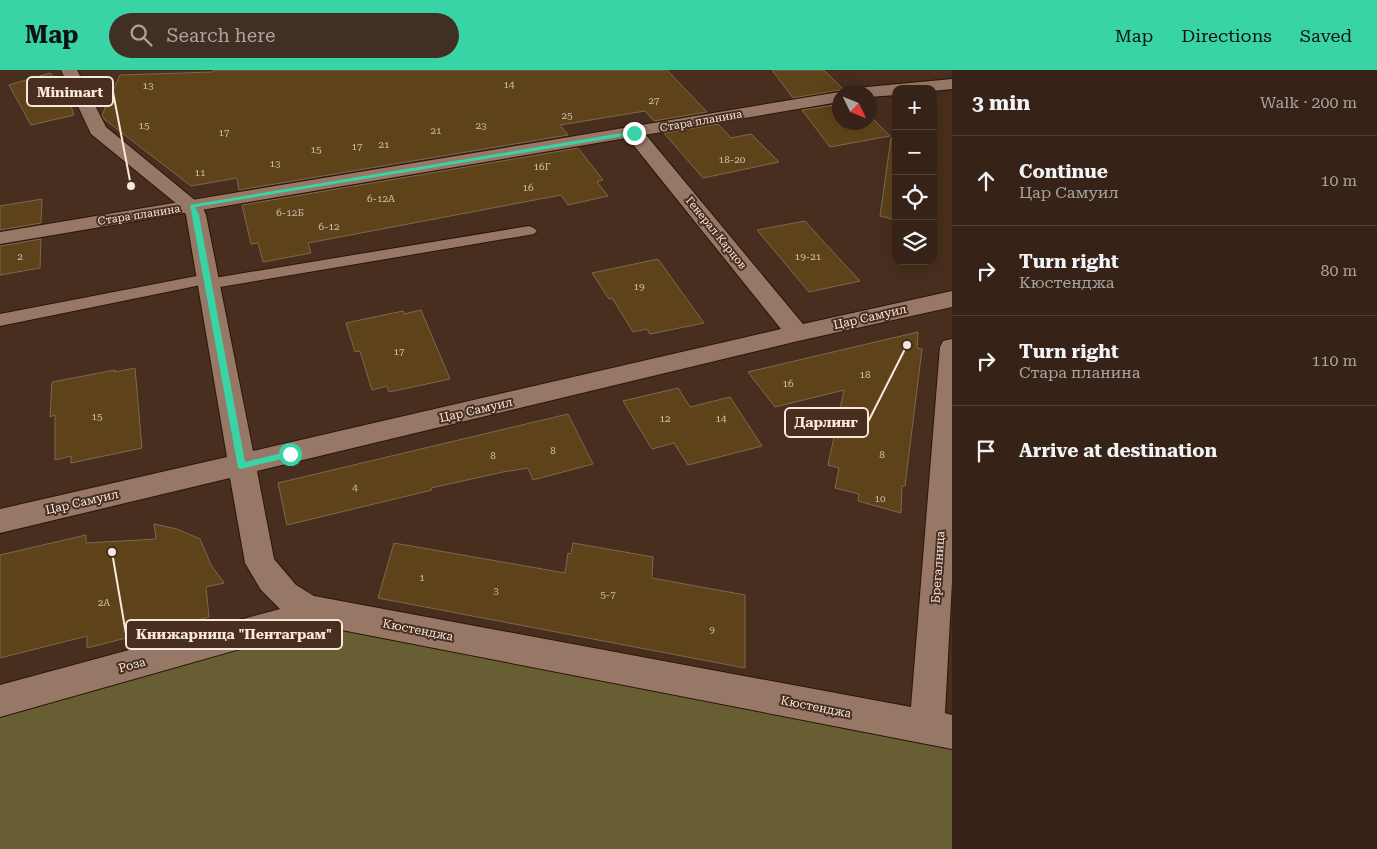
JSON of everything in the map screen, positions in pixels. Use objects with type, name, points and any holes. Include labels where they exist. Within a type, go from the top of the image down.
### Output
[{"type":"street","points":[[69,70],[98,130],[192,206]]},
{"type":"street","points":[[877,91],[952,84]]},
{"type":"street","name":"Стара планина","points":[[0,238],[832,98]]},
{"type":"street","name":"Генерал Карцов","points":[[634,133],[798,333]]},
{"type":"street","name":"Кюстенджа","points":[[192,206],[196,215],[260,563],[283,594],[304,608],[320,612],[940,730]]},
{"type":"street","name":"Цар Самуил","points":[[0,521],[241,466],[798,333],[952,299]]},
{"type":"street","name":"Брегалница","points":[[940,730],[952,347]]},
{"type":"street","name":"Роза","points":[[0,701],[320,612]]},
{"type":"lane","points":[[0,320],[207,282],[530,231]]},
{"type":"shaded area","points":[[321,612],[952,732],[952,849],[0,849],[0,701]]},
{"type":"building","points":[[214,70],[667,70],[707,112],[654,121],[645,111],[560,125],[568,135],[239,190],[237,178],[191,186],[104,119],[102,115],[120,75],[213,72]]},
{"type":"building","points":[[772,70],[824,70],[839,85],[832,85],[832,91],[793,98]]},
{"type":"building","points":[[50,73],[66,92],[74,115],[31,125],[9,85]]},
{"type":"building","points":[[832,105],[832,130],[877,130],[877,123],[890,136],[830,147],[802,110]]},
{"type":"building","points":[[718,124],[731,138],[751,134],[779,162],[703,178],[664,133]]},
{"type":"building","points":[[891,138],[892,219],[880,216]]},
{"type":"building","points":[[578,148],[603,180],[597,182],[608,196],[568,205],[561,195],[308,243],[311,253],[263,262],[258,243],[251,244],[242,205]]},
{"type":"building","points":[[42,199],[41,223],[0,230],[0,206]]},
{"type":"building","points":[[805,221],[860,281],[809,292],[757,230]]},
{"type":"building","points":[[41,239],[40,268],[0,275],[0,246]]},
{"type":"building","points":[[658,259],[704,323],[650,334],[647,329],[633,332],[612,298],[609,299],[592,273]]},
{"type":"building","points":[[421,310],[450,379],[389,392],[387,386],[372,390],[360,351],[355,352],[346,323],[403,311],[404,314]]},
{"type":"building","points":[[918,332],[917,348],[922,349],[905,486],[902,486],[901,513],[858,501],[859,494],[835,488],[839,468],[828,465],[844,390],[775,407],[748,372]]},
{"type":"building","points":[[135,368],[142,448],[71,463],[71,456],[55,460],[55,415],[50,417],[52,382]]},
{"type":"building","points":[[678,388],[690,407],[730,397],[762,446],[688,465],[674,443],[652,449],[623,401]]},
{"type":"building","points":[[568,414],[593,464],[533,480],[528,468],[503,472],[431,488],[432,490],[287,525],[278,483]]},
{"type":"building","points":[[154,524],[177,529],[200,539],[211,565],[224,583],[206,587],[209,617],[87,648],[87,636],[0,658],[0,555],[86,535],[86,543],[156,539]]},
{"type":"building","points":[[394,543],[565,573],[568,553],[571,554],[573,543],[653,557],[652,578],[745,595],[745,668],[378,598]]},
{"type":"place","name":"Minimart","points":[[131,186]]},
{"type":"place","name":"Дарлинг","points":[[907,345]]},
{"type":"place","name":"Книжарница \"Пентаграм\"","points":[[112,552]]},
{"type":"route","points":[[290,454],[241,466],[196,215],[192,206],[634,133]]}]
